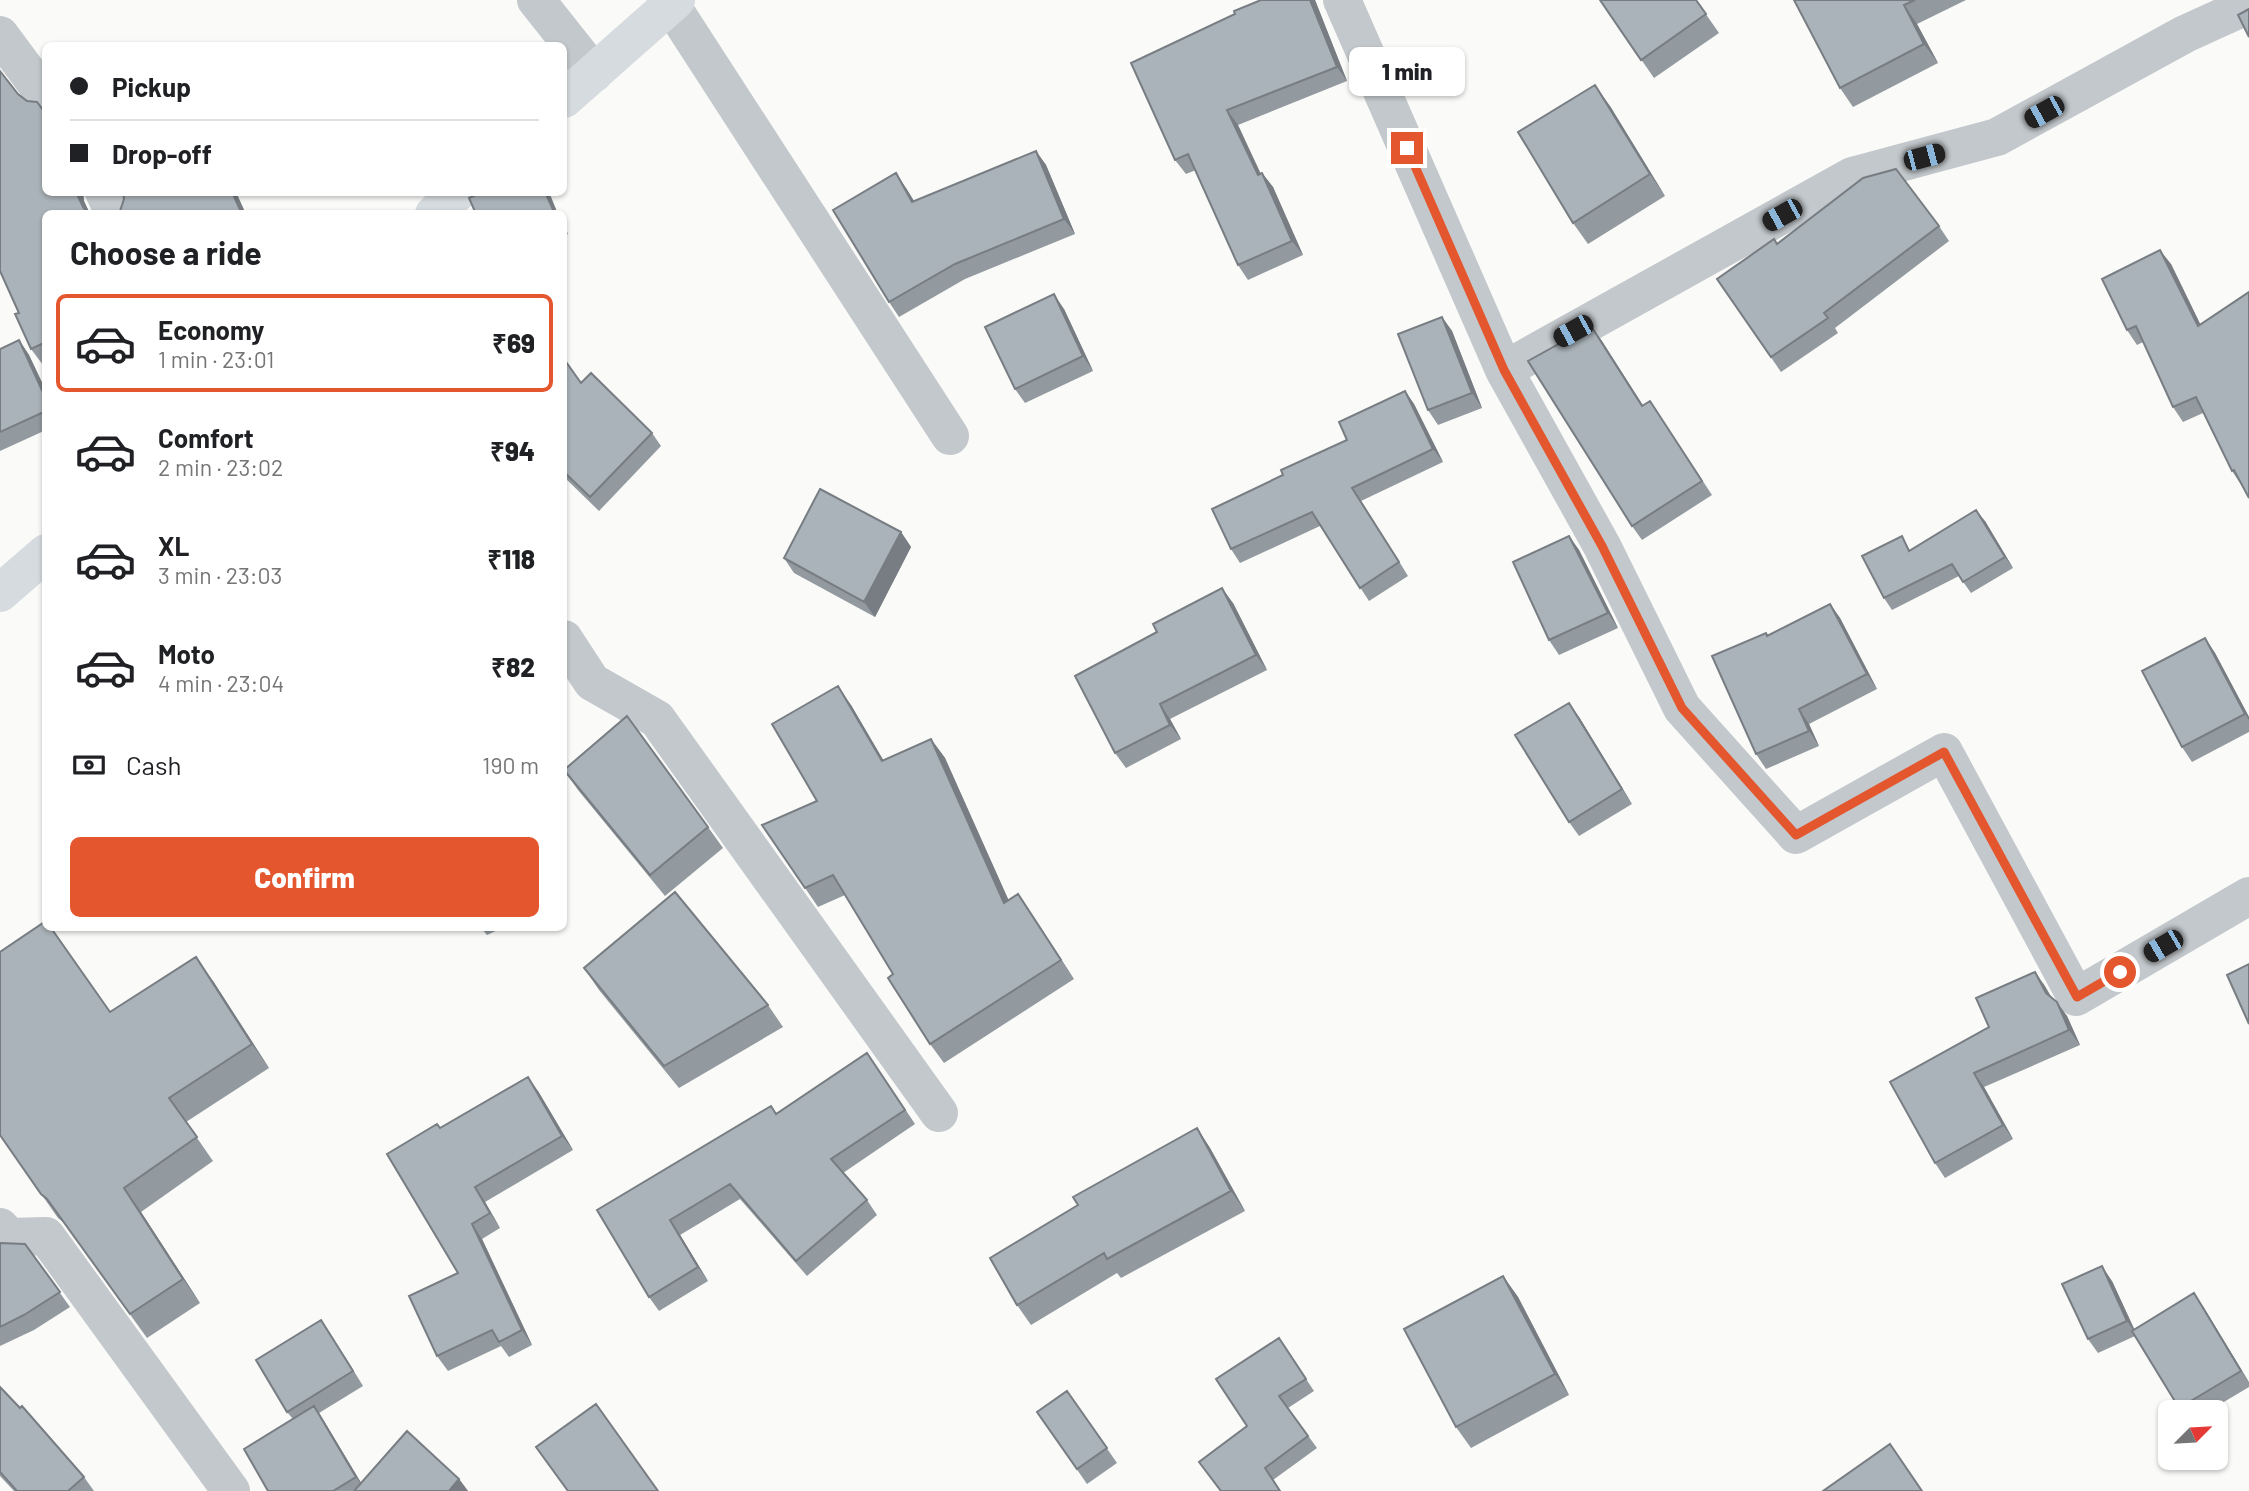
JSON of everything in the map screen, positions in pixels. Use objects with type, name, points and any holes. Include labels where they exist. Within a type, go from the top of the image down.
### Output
[{"type":"main road","points":[[567,96],[674,2]]},
{"type":"main road","points":[[438,210],[454,196]]},
{"type":"main road","points":[[0,593],[42,556]]},
{"type":"street","points":[[536,0],[594,73]]},
{"type":"street","points":[[1342,0],[1504,370],[1602,546],[1682,708],[1796,835],[1944,752],[2077,997],[2249,896]]},
{"type":"street","points":[[674,2],[950,436]]},
{"type":"street","points":[[1504,370],[1852,176],[1997,138],[2185,34],[2249,5]]},
{"type":"street","points":[[0,35],[42,92]]},
{"type":"street","points":[[567,644],[592,682],[657,719],[939,1113]]},
{"type":"street","points":[[0,1227],[9,1237],[46,1237],[231,1491]]},
{"type":"building","points":[[1261,0],[1310,0],[1337,67],[1227,110],[1258,175],[1262,173],[1292,241],[1238,265],[1188,154],[1175,160],[1131,63]]},
{"type":"building","points":[[1600,0],[1696,0],[1706,14],[1641,60]]},
{"type":"building","points":[[1794,0],[1915,0],[1904,5],[1924,44],[1840,88]]},
{"type":"building","points":[[2249,9],[2249,37],[2238,15]]},
{"type":"building","points":[[0,71],[18,94],[27,101],[37,102],[42,109],[42,196],[78,196],[85,210],[42,210],[42,344],[31,349],[15,314],[19,313],[0,271]]},
{"type":"building","points":[[1595,85],[1650,174],[1573,223],[1518,132]]},
{"type":"building","points":[[1036,151],[1064,219],[955,264],[889,302],[833,210],[896,173],[912,202]]},
{"type":"building","points":[[1896,169],[1939,226],[1824,313],[1828,318],[1771,357],[1717,279],[1774,239],[1777,244],[1863,178]]},
{"type":"building","points":[[124,196],[234,196],[240,210],[120,210]]},
{"type":"building","points":[[547,196],[553,210],[474,210],[469,198]]},
{"type":"building","points":[[2160,250],[2198,326],[2249,292],[2249,498],[2234,470],[2232,471],[2196,397],[2173,407],[2136,326],[2127,330],[2102,279]]},
{"type":"building","points":[[1054,294],[1083,356],[1015,389],[985,327]]},
{"type":"building","points":[[1442,317],[1472,393],[1428,410],[1398,334]]},
{"type":"building","points":[[1591,326],[1642,406],[1650,401],[1702,481],[1632,526],[1528,361]]},
{"type":"building","points":[[19,340],[42,390],[42,413],[0,432],[0,349]]},
{"type":"building","points":[[567,363],[581,383],[591,373],[652,433],[590,497],[567,475]]},
{"type":"building","points":[[1405,391],[1433,449],[1352,488],[1399,562],[1360,588],[1312,512],[1231,549],[1212,509],[1283,475],[1281,470],[1347,440],[1339,422]]},
{"type":"building","points":[[820,489],[901,532],[864,602],[784,558]]},
{"type":"building","points":[[1976,510],[2005,557],[1963,582],[1952,564],[1884,598],[1862,556],[1902,536],[1909,551]]},
{"type":"building","points":[[1569,536],[1608,613],[1549,640],[1513,562]]},
{"type":"building","points":[[1222,588],[1256,655],[1160,704],[1170,725],[1115,753],[1075,676],[1157,632],[1153,624]]},
{"type":"building","points":[[1830,604],[1867,674],[1799,709],[1809,731],[1756,754],[1712,656],[1766,633],[1767,636]]},
{"type":"building","points":[[2205,638],[2245,714],[2182,747],[2142,671]]},
{"type":"building","points":[[838,686],[882,761],[931,739],[1004,903],[1018,894],[1061,960],[930,1044],[888,978],[893,974],[833,875],[805,888],[762,825],[817,801],[772,724]]},
{"type":"building","points":[[1569,703],[1622,789],[1569,822],[1515,735]]},
{"type":"building","points":[[627,716],[708,827],[650,875],[567,774],[567,767]]},
{"type":"building","points":[[675,892],[768,1005],[664,1066],[584,968]]},
{"type":"building","points":[[42,924],[42,931],[53,931],[110,1012],[196,957],[252,1044],[169,1098],[197,1137],[124,1188],[183,1279],[130,1314],[0,1135],[0,952]]},
{"type":"building","points":[[2249,964],[2249,1024],[2227,975]]},
{"type":"building","points":[[2035,972],[2046,993],[2057,1002],[2069,1030],[1974,1073],[2003,1125],[1935,1163],[1890,1082],[1989,1027],[1976,998]]},
{"type":"building","points":[[867,1053],[905,1110],[831,1159],[867,1200],[796,1261],[730,1184],[670,1220],[698,1267],[649,1297],[597,1210],[771,1106],[776,1114]]},
{"type":"building","points":[[528,1077],[562,1136],[475,1187],[490,1213],[472,1224],[522,1330],[499,1342],[492,1330],[437,1356],[409,1296],[458,1273],[387,1154],[437,1124],[440,1128]]},
{"type":"building","points":[[1197,1128],[1231,1191],[1107,1259],[1104,1253],[1017,1305],[990,1258],[1078,1205],[1073,1197]]},
{"type":"building","points":[[0,1243],[25,1244],[60,1292],[0,1327]]},
{"type":"building","points":[[2102,1266],[2127,1321],[2088,1339],[2062,1284]]},
{"type":"building","points":[[1503,1276],[1555,1374],[1456,1427],[1404,1329]]},
{"type":"building","points":[[2194,1293],[2241,1371],[2192,1400],[2174,1400],[2132,1331]]},
{"type":"building","points":[[321,1320],[353,1371],[287,1412],[256,1360]]},
{"type":"building","points":[[1279,1338],[1306,1379],[1279,1396],[1308,1436],[1265,1468],[1280,1491],[1221,1491],[1199,1462],[1247,1426],[1216,1379]]},
{"type":"building","points":[[0,1387],[20,1408],[22,1406],[84,1477],[68,1491],[17,1491],[0,1472]]},
{"type":"building","points":[[1067,1391],[1107,1448],[1077,1469],[1037,1412]]},
{"type":"building","points":[[596,1404],[658,1491],[568,1491],[536,1447]]},
{"type":"building","points":[[314,1406],[356,1477],[333,1491],[268,1491],[244,1449]]},
{"type":"building","points":[[407,1431],[459,1479],[449,1491],[354,1491]]},
{"type":"building","points":[[1890,1444],[1922,1491],[1823,1491]]},
{"type":"route","points":[[1407,148],[1504,370],[1602,546],[1682,708],[1796,835],[1944,752],[2077,997],[2120,972]]}]
